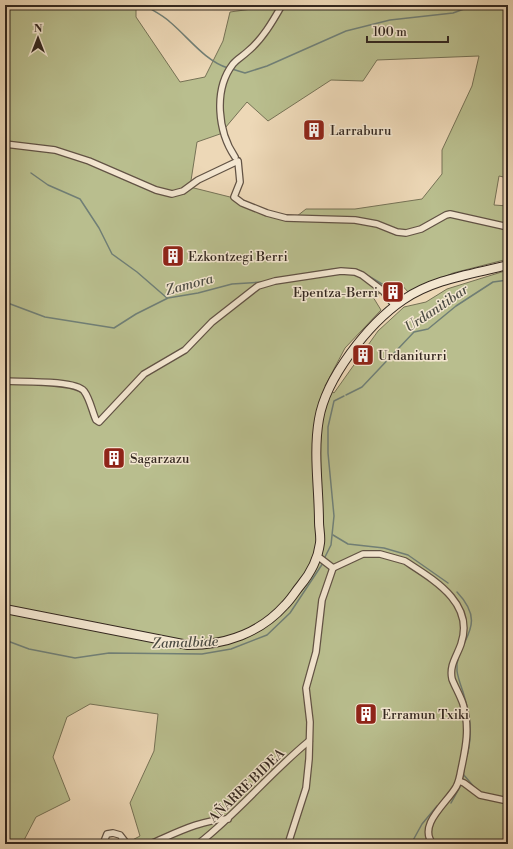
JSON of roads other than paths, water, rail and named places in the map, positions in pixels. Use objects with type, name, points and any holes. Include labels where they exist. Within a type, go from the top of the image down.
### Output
[{"type":"main road","points":[[5,609],[173,643],[203,645],[237,638],[260,626],[285,606],[320,558],[318,532],[317,435],[319,418],[327,395],[342,364],[371,330],[395,306],[417,292],[435,284],[508,265]]},
{"type":"main road","points":[[300,586],[310,563],[318,532]]},
{"type":"main road","points":[[310,563],[320,558]]},
{"type":"street","points":[[235,157],[230,149],[222,128],[222,95],[225,79],[234,63],[248,52],[263,35],[282,5]]},
{"type":"street","points":[[5,144],[55,150],[89,161],[156,190],[172,194],[183,191],[198,180],[238,161],[240,182],[234,197],[242,203],[267,213],[286,218],[355,220],[377,224],[397,232],[406,233],[421,230],[450,214],[508,227]]},
{"type":"street","points":[[5,381],[78,387],[83,390],[96,420],[99,422],[144,374],[185,350],[212,322],[258,286],[267,283],[341,271],[355,272],[362,275],[383,291],[395,306]]},
{"type":"street","points":[[331,567],[363,554],[398,558],[405,561],[445,589],[460,608],[464,626],[461,645],[452,665],[452,678],[467,718],[468,735],[459,781],[448,799],[429,824],[428,836],[433,844]]},
{"type":"street","points":[[320,558],[331,567]]},
{"type":"street","points":[[288,844],[306,788],[310,722],[306,688],[316,652],[322,600],[331,567]]},
{"type":"street","name":"AÑARRE BIDEA","points":[[198,844],[228,819],[265,781],[310,740]]},
{"type":"street","points":[[459,781],[480,795],[508,801]]},
{"type":"street","points":[[150,844],[199,823],[214,819],[228,819]]},
{"type":"street","points":[[103,844],[107,834],[113,833],[120,835],[127,844]]},
{"type":"street","points":[[470,844],[505,844]]},
{"type":"waterway","points":[[144,5],[167,19],[204,54],[220,65],[228,68]]},
{"type":"waterway","points":[[232,69],[245,73],[267,66],[346,31],[390,20],[453,13],[475,5]]},
{"type":"waterway","points":[[31,173],[48,185],[80,199],[99,228],[112,254],[137,272],[167,298]]},
{"type":"waterway","name":"Zamora","points":[[309,273],[335,269]]},
{"type":"waterway","name":"Zamora","points":[[360,271],[382,284]]},
{"type":"waterway","name":"Urdanitibar","points":[[346,395],[362,387],[414,332],[428,329],[456,306],[493,282],[508,280]]},
{"type":"waterway","name":"Zamora","points":[[5,302],[45,317],[114,328],[136,314],[168,298],[198,293],[232,284],[262,282]]},
{"type":"waterway","points":[[408,325],[413,331]]},
{"type":"waterway","name":"Urdanitibar","points":[[324,559],[331,545],[334,516],[328,453],[328,427],[334,401],[344,396]]},
{"type":"waterway","points":[[333,535],[348,544],[384,548],[408,555],[448,583]]},
{"type":"waterway","name":"Zamalbide","points":[[5,640],[29,649],[75,658],[109,653],[202,654],[231,649],[267,635],[290,613],[323,563]]},
{"type":"waterway","points":[[457,592],[467,604],[471,615],[469,634],[458,660],[457,671],[470,724],[470,740],[467,756]]},
{"type":"waterway","points":[[463,777],[465,763]]},
{"type":"waterway","points":[[463,774],[475,788]]},
{"type":"waterway","points":[[451,803],[460,787]]},
{"type":"waterway","points":[[411,844],[422,824],[437,806]]},
{"type":"place","name":"Larraburu","points":[[314,130]]},
{"type":"place","name":"Ezkontzegi Berri","points":[[173,256]]},
{"type":"place","name":"Epentza-Berri","points":[[393,292]]},
{"type":"place","name":"Urdaniturri","points":[[363,355]]},
{"type":"place","name":"Sagarzazu","points":[[114,458]]},
{"type":"place","name":"Erramun Txiki","points":[[366,714]]}]
